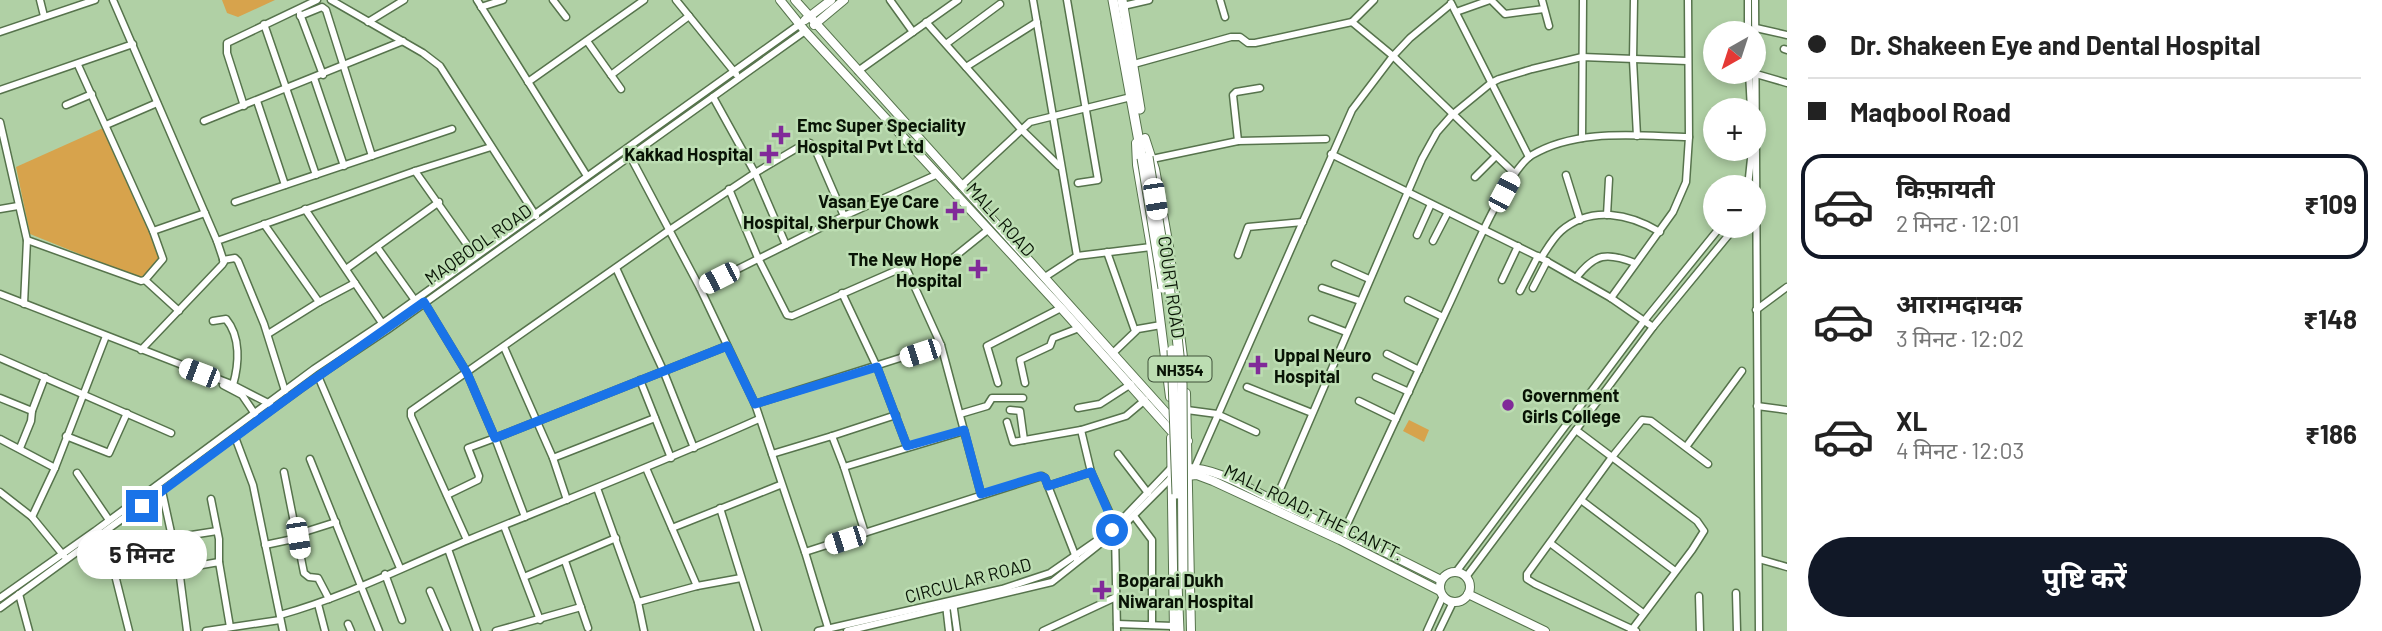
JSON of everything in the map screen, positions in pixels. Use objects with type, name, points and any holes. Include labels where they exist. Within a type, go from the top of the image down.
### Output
[{"type":"highway","name":"NH354","points":[[1113,0],[1135,117],[1147,158]]},
{"type":"highway","name":"NH354","points":[[1123,3],[1177,336],[1182,384],[1180,583],[1184,631]]},
{"type":"highway","name":"NH354","points":[[1175,629],[1180,583]]},
{"type":"main road","name":"MALL ROAD","points":[[780,0],[1171,431]]},
{"type":"main road","name":"MALL ROAD","points":[[794,0],[1170,416],[1188,441]]},
{"type":"main road","points":[[812,20],[831,0]]},
{"type":"main road","points":[[802,27],[844,0]]},
{"type":"main road","name":"COURT ROAD","points":[[1135,117],[1137,164],[1168,378],[1175,629]]},
{"type":"main road","name":"COURT ROAD","points":[[1147,158],[1169,247],[1182,342],[1191,470],[1191,631]]},
{"type":"main road","name":"MALL ROAD; THE CANTT.","points":[[1171,468],[1214,473],[1344,531],[1441,580]]},
{"type":"main road","name":"MALL ROAD; THE CANTT.","points":[[1171,478],[1191,470]]},
{"type":"main road","name":"MALL ROAD; THE CANTT.","points":[[1191,470],[1441,594]]},
{"type":"main road","points":[[1456,572],[1466,577],[1470,588],[1464,598],[1453,602],[1441,594],[1441,580],[1445,575],[1456,572]]},
{"type":"main road","points":[[1468,594],[1545,631]]},
{"type":"street","points":[[40,0],[44,16]]},
{"type":"street","points":[[0,32],[95,0]]},
{"type":"street","points":[[113,0],[223,260],[222,265],[141,350]]},
{"type":"street","points":[[299,12],[317,0]]},
{"type":"street","points":[[331,0],[403,41],[440,66],[539,221]]},
{"type":"street","points":[[369,22],[404,0]]},
{"type":"street","points":[[477,0],[587,176]]},
{"type":"street","points":[[481,7],[503,0]]},
{"type":"street","points":[[553,0],[566,17]]},
{"type":"street","points":[[528,82],[644,0]]},
{"type":"street","points":[[676,0],[739,78]]},
{"type":"street","points":[[890,0],[913,32]]},
{"type":"street","points":[[858,71],[958,0]]},
{"type":"street","points":[[1033,0],[1077,257]]},
{"type":"street","points":[[1067,0],[1098,180],[1078,183]]},
{"type":"street","points":[[1123,3],[1149,0]]},
{"type":"street","points":[[1220,0],[1225,17]]},
{"type":"street","points":[[1133,64],[1231,37],[1240,37],[1248,43],[1255,43],[1352,22],[1374,0]]},
{"type":"street","points":[[1456,12],[1491,0],[1505,14],[1544,9]]},
{"type":"street","points":[[1542,0],[1549,26]]},
{"type":"street","points":[[1582,138],[1583,0]]},
{"type":"street","points":[[1634,0],[1633,60],[1637,136]]},
{"type":"street","points":[[1611,298],[1660,232],[1679,201],[1686,182],[1689,136],[1688,0]]},
{"type":"street","points":[[1748,0],[1748,21]]},
{"type":"street","points":[[1755,0],[1756,21]]},
{"type":"street","points":[[1191,470],[1247,351],[1331,154],[1359,97],[1410,38],[1450,2],[1529,157]]},
{"type":"street","points":[[946,44],[1000,4]]},
{"type":"street","points":[[244,106],[226,53],[226,45],[264,24],[322,7],[326,10],[372,156]]},
{"type":"street","points":[[299,12],[323,75]]},
{"type":"street","points":[[611,75],[689,16]]},
{"type":"street","points":[[926,22],[1021,129],[1060,168]]},
{"type":"street","points":[[967,67],[1037,22]]},
{"type":"street","points":[[1352,22],[1393,56],[1514,173]]},
{"type":"street","points":[[264,24],[316,175]]},
{"type":"street","name":"MAQBOOL ROAD","points":[[0,598],[256,416],[387,330],[539,221],[734,71],[802,27]]},
{"type":"street","name":"MAQBOOL ROAD","points":[[272,406],[285,391],[587,176],[628,153],[739,78],[802,27]]},
{"type":"street","points":[[1766,30],[1787,36]]},
{"type":"street","points":[[204,121],[403,41]]},
{"type":"street","points":[[587,41],[621,89]]},
{"type":"street","points":[[0,90],[133,44]]},
{"type":"street","points":[[1275,501],[1428,145],[1452,115],[1491,83],[1532,69],[1582,57],[1687,61]]},
{"type":"street","points":[[27,240],[141,281],[145,280],[163,259],[78,65]]},
{"type":"street","points":[[1766,77],[1787,83]]},
{"type":"street","points":[[314,78],[344,166]]},
{"type":"street","points":[[1753,84],[1755,175]]},
{"type":"street","points":[[1238,141],[1233,95],[1236,92],[1260,88]]},
{"type":"street","points":[[66,105],[92,94]]},
{"type":"street","points":[[713,96],[755,173],[786,245]]},
{"type":"street","points":[[961,186],[1030,122],[1131,97]]},
{"type":"street","points":[[257,101],[285,185]]},
{"type":"street","points":[[106,125],[157,103]]},
{"type":"street","points":[[0,122],[27,240],[24,304]]},
{"type":"street","points":[[234,202],[452,129]]},
{"type":"street","points":[[1344,531],[1443,317],[1514,173],[1529,157],[1558,144],[1582,138],[1689,136]]},
{"type":"street","points":[[1147,158],[1238,141],[1326,139]]},
{"type":"street","points":[[467,540],[411,414],[414,408],[504,348],[729,189],[804,144],[810,144],[815,149],[844,216]]},
{"type":"street","points":[[217,241],[491,147]]},
{"type":"street","points":[[628,153],[700,288],[755,404],[828,630]]},
{"type":"street","points":[[1331,154],[1542,258],[1611,298],[1653,327]]},
{"type":"street","points":[[1475,177],[1496,156]]},
{"type":"street","points":[[415,171],[475,256]]},
{"type":"street","points":[[700,288],[844,216],[938,174]]},
{"type":"street","points":[[1566,175],[1580,220]]},
{"type":"street","points":[[1608,215],[1609,179]]},
{"type":"street","points":[[729,189],[758,258],[787,315],[792,316],[904,267],[907,270],[941,345],[981,494]]},
{"type":"street","points":[[346,269],[439,202]]},
{"type":"street","points":[[1417,234],[1431,204]]},
{"type":"street","points":[[0,209],[18,206]]},
{"type":"street","points":[[305,209],[387,330]]},
{"type":"street","points":[[1433,241],[1448,212]]},
{"type":"street","points":[[153,231],[205,213]]},
{"type":"street","points":[[1520,292],[1561,231],[1580,220],[1608,215],[1634,218],[1660,232]]},
{"type":"street","points":[[1238,255],[1245,230],[1250,226],[1303,222]]},
{"type":"street","points":[[264,224],[319,302]]},
{"type":"street","points":[[948,262],[989,229]]},
{"type":"street","points":[[1456,572],[1644,321],[1711,238]]},
{"type":"street","points":[[1466,577],[1653,327],[1726,238]]},
{"type":"street","points":[[1755,238],[1759,631]]},
{"type":"street","points":[[1502,280],[1518,246]]},
{"type":"street","points":[[377,247],[414,299]]},
{"type":"street","points":[[1045,277],[1077,257],[1151,247]]},
{"type":"street","points":[[1107,253],[1135,331]]},
{"type":"street","points":[[1576,278],[1587,263],[1600,257],[1620,258],[1635,263]]},
{"type":"street","points":[[223,260],[235,258],[238,261],[268,334],[285,391]]},
{"type":"street","points":[[1534,288],[1542,258]]},
{"type":"street","points":[[1335,264],[1370,278]]},
{"type":"street","points":[[616,268],[663,370],[694,448]]},
{"type":"street","points":[[145,280],[178,311]]},
{"type":"street","points":[[268,334],[355,283]]},
{"type":"street","points":[[1756,310],[1787,287]]},
{"type":"street","points":[[1322,288],[1360,301]]},
{"type":"street","points":[[842,293],[877,367],[907,446]]},
{"type":"street","points":[[0,294],[233,385],[272,406]]},
{"type":"street","points":[[1408,300],[1443,317]]},
{"type":"street","points":[[424,302],[467,373],[525,517]]},
{"type":"street","points":[[998,383],[987,346],[1061,308]]},
{"type":"street","points":[[213,321],[226,319],[231,329],[239,361],[233,385]]},
{"type":"street","points":[[1312,319],[1346,332]]},
{"type":"street","points":[[1113,353],[1135,331],[1161,325]]},
{"type":"street","points":[[1025,383],[1020,360],[1050,346],[1053,338],[1079,328]]},
{"type":"street","points":[[32,517],[55,468],[106,336]]},
{"type":"street","points":[[755,404],[941,345]]},
{"type":"street","points":[[447,495],[478,480],[468,448],[727,346]]},
{"type":"street","points":[[504,348],[553,458],[566,500]]},
{"type":"street","points":[[1387,354],[1419,369]]},
{"type":"street","points":[[0,358],[171,433]]},
{"type":"street","points":[[1686,447],[1742,371]]},
{"type":"street","points":[[199,373],[240,393],[256,416]]},
{"type":"street","points":[[318,376],[400,568]]},
{"type":"street","points":[[20,449],[45,377]]},
{"type":"street","points":[[1376,377],[1409,392]]},
{"type":"street","points":[[640,380],[671,457]]},
{"type":"street","points":[[1078,408],[1100,404],[1130,384]]},
{"type":"street","points":[[1247,387],[1312,413]]},
{"type":"street","points":[[0,398],[32,411]]},
{"type":"street","points":[[960,414],[987,406],[992,398],[1023,398]]},
{"type":"street","points":[[1007,422],[1012,441],[1024,440],[1081,430],[1126,416],[1145,400]]},
{"type":"street","points":[[1359,401],[1396,419]]},
{"type":"street","points":[[1757,406],[1787,410]]},
{"type":"street","points":[[1010,410],[1020,411],[1024,440]]},
{"type":"street","points":[[1187,411],[1217,414],[1256,432]]},
{"type":"street","points":[[66,436],[108,453],[127,413]]},
{"type":"street","points":[[772,454],[896,415]]},
{"type":"street","name":"MAQBOOL ROAD","points":[[0,608],[235,437],[256,416]]},
{"type":"street","points":[[553,458],[655,418]]},
{"type":"street","points":[[206,631],[280,618],[318,604],[759,419]]},
{"type":"street","points":[[1576,429],[1612,457],[1703,529],[1700,539],[1633,630],[1527,579],[1527,574],[1612,457],[1637,424],[1645,419],[1709,464]]},
{"type":"street","points":[[844,467],[964,430]]},
{"type":"street","points":[[1081,430],[1091,472],[1115,530],[1117,627],[1152,625],[1175,629]]},
{"type":"street","points":[[832,436],[865,533]]},
{"type":"street","points":[[235,437],[253,485],[282,631]]},
{"type":"street","points":[[0,439],[55,468]]},
{"type":"street","points":[[1118,454],[1147,493]]},
{"type":"street","points":[[310,459],[379,631]]},
{"type":"street","points":[[646,468],[697,586]]},
{"type":"street","name":"CIRCULAR ROAD","points":[[1115,530],[1171,468]]},
{"type":"street","points":[[284,472],[304,573],[318,578],[329,599]]},
{"type":"street","points":[[1048,486],[1091,472]]},
{"type":"street","points":[[77,473],[109,520]]},
{"type":"street","points":[[805,552],[1040,476],[1045,478],[1077,560]]},
{"type":"street","name":"CIRCULAR ROAD","points":[[818,631],[1052,582],[1135,516],[1171,478]]},
{"type":"street","points":[[672,528],[780,485]]},
{"type":"street","points":[[597,488],[638,602],[644,631]]},
{"type":"street","points":[[162,491],[179,569],[187,631]]},
{"type":"street","points":[[0,492],[32,517],[67,560]]},
{"type":"street","points":[[211,499],[230,627]]},
{"type":"street","points":[[1581,500],[1675,571]]},
{"type":"street","points":[[720,508],[758,631]]},
{"type":"street","points":[[1135,516],[1152,540],[1152,625]]},
{"type":"street","points":[[265,545],[335,522]]},
{"type":"street","points":[[503,526],[540,620]]},
{"type":"street","points":[[172,538],[217,531]]},
{"type":"street","points":[[102,535],[113,566],[129,631]]},
{"type":"street","points":[[524,578],[616,538]]},
{"type":"street","points":[[1549,543],[1643,613]]},
{"type":"street","points":[[448,549],[477,631]]},
{"type":"street","points":[[1759,559],[1787,567]]},
{"type":"street","points":[[565,561],[588,628]]},
{"type":"street","points":[[179,569],[219,562]]},
{"type":"street","points":[[385,574],[402,620]]},
{"type":"street","points":[[638,602],[697,586],[741,578]]},
{"type":"street","points":[[430,591],[447,631]]},
{"type":"street","points":[[1736,593],[1737,631]]},
{"type":"street","points":[[19,594],[29,631]]},
{"type":"street","points":[[1427,631],[1441,594]]},
{"type":"street","points":[[1699,596],[1700,631]]},
{"type":"street","points":[[1044,631],[1116,597]]},
{"type":"street","points":[[1438,631],[1453,602]]},
{"type":"street","points":[[318,604],[325,631]]},
{"type":"street","points":[[949,631],[950,604]]},
{"type":"street","points":[[950,604],[957,631]]},
{"type":"street","name":"CIRCULAR ROAD","points":[[847,631],[950,604]]},
{"type":"street","points":[[496,631],[513,629],[581,607]]},
{"type":"street","points":[[348,624],[351,631]]},
{"type":"shaded area","points":[[222,0],[275,0],[238,17],[227,13]]},
{"type":"shaded area","points":[[103,128],[162,257],[144,280],[30,234],[16,167]]},
{"type":"shaded area","points":[[1409,420],[1429,430],[1424,442],[1403,431]]},
{"type":"place","name":"Emc Super Speciality Hospital Pvt Ltd","points":[[781,135]]},
{"type":"place","name":"Kakkad Hospital","points":[[769,154]]},
{"type":"place","name":"Vasan Eye Care Hospital, Sherpur Chowk","points":[[955,211]]},
{"type":"place","name":"The New Hope Hospital","points":[[978,269]]},
{"type":"place","name":"Uppal Neuro Hospital","points":[[1258,365]]},
{"type":"place","name":"Government Girls College","points":[[1508,405]]},
{"type":"place","name":"Boparai Dukh Niwaran Hospital","points":[[1102,590]]},
{"type":"route","points":[[142,506],[424,302],[467,373],[495,438],[727,346],[755,404],[877,367],[907,446],[964,430],[981,494],[1040,476],[1045,478],[1048,486],[1091,472],[1115,527],[1112,530]]}]
